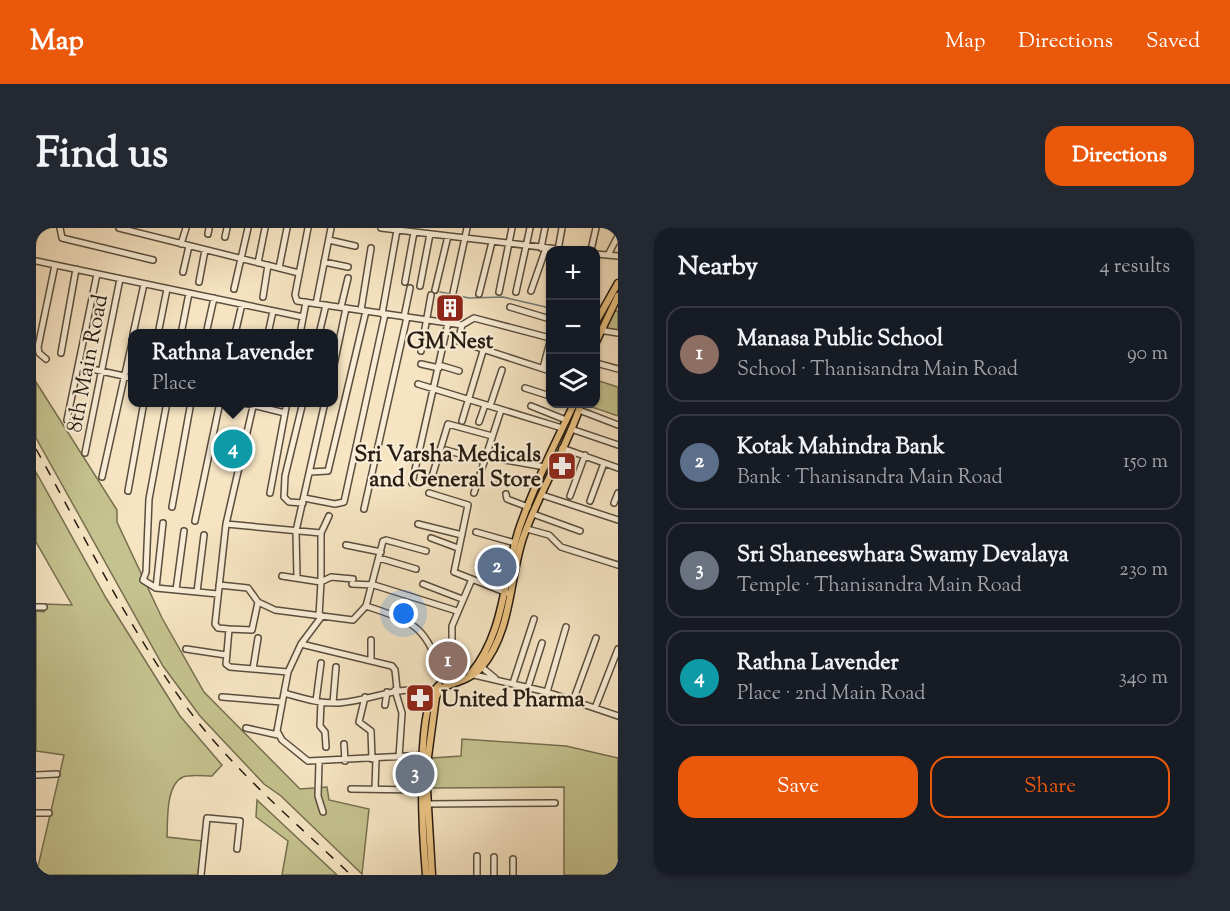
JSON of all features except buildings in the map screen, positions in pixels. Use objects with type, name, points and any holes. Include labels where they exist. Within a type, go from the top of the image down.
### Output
[{"type":"main road","points":[[600,315],[618,283]]},
{"type":"main road","points":[[600,328],[618,296]]},
{"type":"main road","points":[[507,593],[515,543],[545,466],[572,408]]},
{"type":"main road","points":[[426,875],[421,790],[424,755],[435,692],[438,685],[471,675],[480,665],[495,630],[527,529],[580,408]]},
{"type":"main road","points":[[424,755],[432,875]]},
{"type":"street","points":[[60,228],[62,237],[153,260]]},
{"type":"street","points":[[119,228],[299,273]]},
{"type":"street","points":[[154,237],[156,228]]},
{"type":"street","points":[[182,244],[186,228]]},
{"type":"street","points":[[225,237],[227,228]]},
{"type":"street","points":[[234,289],[248,228]]},
{"type":"street","points":[[258,263],[265,228]]},
{"type":"street","points":[[279,268],[287,228]]},
{"type":"street","points":[[308,228],[295,298],[316,304],[462,326],[474,318],[546,339]]},
{"type":"street","points":[[316,304],[332,228]]},
{"type":"street","points":[[381,228],[544,248]]},
{"type":"street","points":[[444,228],[447,236]]},
{"type":"street","points":[[421,351],[447,236],[452,228]]},
{"type":"street","points":[[453,293],[467,228]]},
{"type":"street","points":[[499,292],[512,228]]},
{"type":"street","points":[[516,292],[530,228]]},
{"type":"street","points":[[531,291],[544,248],[545,228]]},
{"type":"street","points":[[562,228],[563,246]]},
{"type":"street","points":[[592,246],[596,228]]},
{"type":"street","points":[[302,407],[285,476],[284,497],[289,502],[335,504],[344,502],[384,314],[397,230]]},
{"type":"street","points":[[405,282],[418,231]]},
{"type":"street","points":[[420,286],[430,234]]},
{"type":"street","points":[[608,255],[618,236]]},
{"type":"street","points":[[329,240],[355,246]]},
{"type":"street","points":[[479,294],[492,242]]},
{"type":"street","points":[[183,272],[189,246]]},
{"type":"street","points":[[309,472],[328,471],[363,311],[371,248]]},
{"type":"street","points":[[199,282],[205,250]]},
{"type":"street","points":[[600,254],[618,256]]},
{"type":"street","points":[[36,261],[303,317]]},
{"type":"street","points":[[324,262],[348,267]]},
{"type":"street","points":[[46,359],[39,353],[38,346],[55,265]]},
{"type":"street","points":[[263,297],[268,265]]},
{"type":"street","points":[[61,353],[76,270]]},
{"type":"street","points":[[67,420],[97,274]]},
{"type":"street","points":[[338,339],[348,278]]},
{"type":"street","name":"8th Main Road","points":[[85,453],[120,279]]},
{"type":"street","points":[[134,329],[144,284]]},
{"type":"street","points":[[364,509],[406,317],[410,288]]},
{"type":"street","points":[[159,329],[167,289]]},
{"type":"street","points":[[182,329],[189,293]]},
{"type":"street","points":[[207,329],[214,298]]},
{"type":"street","points":[[301,329],[306,302]]},
{"type":"street","points":[[236,329],[242,304]]},
{"type":"street","points":[[320,329],[326,305]]},
{"type":"street","points":[[510,307],[546,318]]},
{"type":"street","points":[[269,329],[273,311]]},
{"type":"street","points":[[412,483],[448,323]]},
{"type":"street","points":[[462,326],[459,343],[546,369]]},
{"type":"street","points":[[600,330],[618,333]]},
{"type":"street","points":[[462,421],[483,351]]},
{"type":"street","points":[[543,368],[546,354]]},
{"type":"street","points":[[102,477],[128,358]]},
{"type":"street","points":[[421,364],[459,371]]},
{"type":"street","points":[[600,364],[618,369]]},
{"type":"street","points":[[78,366],[128,377]]},
{"type":"street","points":[[479,422],[502,370]]},
{"type":"street","points":[[418,384],[434,387],[487,406],[562,428]]},
{"type":"street","points":[[525,388],[546,395]]},
{"type":"street","points":[[531,406],[566,420]]},
{"type":"street","points":[[128,491],[143,407]]},
{"type":"street","points":[[166,407],[149,499],[146,572],[143,580],[156,588],[218,594]]},
{"type":"street","points":[[172,507],[190,407]]},
{"type":"street","points":[[195,521],[219,407]]},
{"type":"street","points":[[253,407],[226,524],[215,624],[218,628],[229,629],[248,630],[254,627],[258,602]]},
{"type":"street","points":[[264,407],[285,413]]},
{"type":"street","points":[[270,493],[286,407]]},
{"type":"street","points":[[297,578],[296,531],[324,407]]},
{"type":"street","points":[[582,408],[618,424]]},
{"type":"street","points":[[474,493],[501,410]]},
{"type":"street","points":[[431,480],[448,424],[492,436]]},
{"type":"street","points":[[571,429],[618,445]]},
{"type":"street","points":[[562,448],[618,468]]},
{"type":"street","points":[[446,450],[484,461]]},
{"type":"street","points":[[570,496],[585,456]]},
{"type":"street","points":[[505,460],[545,466]]},
{"type":"street","points":[[590,501],[604,463]]},
{"type":"street","points":[[499,479],[537,486]]},
{"type":"street","points":[[429,493],[468,505],[454,572],[507,593]]},
{"type":"street","points":[[614,503],[618,493]]},
{"type":"street","points":[[506,494],[507,499],[528,507]]},
{"type":"street","points":[[542,495],[618,520]]},
{"type":"street","points":[[533,514],[580,531]]},
{"type":"street","points":[[278,735],[288,672],[301,644],[320,616],[321,533],[329,516]]},
{"type":"street","points":[[156,588],[163,523]]},
{"type":"street","points":[[226,524],[321,533]]},
{"type":"street","points":[[418,524],[462,535]]},
{"type":"street","points":[[527,529],[549,535],[561,547],[618,565]]},
{"type":"street","points":[[176,590],[184,531]]},
{"type":"street","points":[[476,532],[515,543]]},
{"type":"street","points":[[198,592],[204,535]]},
{"type":"street","points":[[431,538],[458,548]]},
{"type":"street","points":[[219,585],[248,588],[258,602],[275,610],[353,620],[366,606],[374,585],[383,541],[426,551]]},
{"type":"street","points":[[346,545],[416,569]]},
{"type":"street","points":[[282,576],[321,582],[331,577],[374,585],[457,611]]},
{"type":"street","points":[[440,667],[452,663],[452,626],[472,579]]},
{"type":"street","points":[[423,584],[462,599]]},
{"type":"street","points":[[366,606],[400,617],[418,627],[428,640],[447,683]]},
{"type":"street","points":[[36,607],[44,608]]},
{"type":"street","points":[[513,683],[534,619]]},
{"type":"street","points":[[547,693],[566,627]]},
{"type":"street","points":[[229,629],[226,664],[230,667],[288,672]]},
{"type":"street","points":[[253,669],[258,638]]},
{"type":"street","points":[[573,701],[596,638]]},
{"type":"street","points":[[371,640],[371,661]]},
{"type":"street","points":[[528,687],[542,643]]},
{"type":"street","points":[[301,644],[394,668],[396,690],[402,713],[399,757]]},
{"type":"street","points":[[186,649],[226,655]]},
{"type":"street","points":[[595,708],[618,649]]},
{"type":"street","points":[[321,663],[318,701],[320,726],[325,732],[326,747]]},
{"type":"street","points":[[480,665],[499,680]]},
{"type":"street","points":[[333,703],[336,667]]},
{"type":"street","points":[[471,675],[528,687],[618,716]]},
{"type":"street","points":[[284,693],[333,703],[396,690],[435,692]]},
{"type":"street","points":[[386,705],[387,692]]},
{"type":"street","points":[[222,697],[282,702]]},
{"type":"street","points":[[365,697],[359,722],[371,730],[375,789]]},
{"type":"street","points":[[246,728],[278,735],[305,760],[345,761],[424,755]]},
{"type":"street","points":[[345,744],[345,761]]},
{"type":"street","points":[[319,762],[318,796],[323,812]]},
{"type":"street","points":[[36,775],[57,774]]},
{"type":"street","points":[[351,789],[421,790]]},
{"type":"street","points":[[427,804],[555,803]]},
{"type":"street","points":[[36,813],[49,813]]},
{"type":"street","points":[[201,875],[207,818],[240,821],[237,849]]},
{"type":"street","points":[[477,856],[477,875]]},
{"type":"street","points":[[494,857],[494,875]]},
{"type":"street","points":[[513,859],[513,875]]},
{"type":"shaded area","points":[[614,311],[618,311],[618,330],[604,328]]},
{"type":"shaded area","points":[[600,381],[618,387],[618,416],[595,408],[600,408]]},
{"type":"shaded area","points":[[36,382],[117,510],[117,522],[162,618],[204,692],[300,789],[327,787],[329,800],[369,809],[362,874],[281,796],[264,784],[200,716],[163,666],[36,438]]},
{"type":"shaded area","points":[[36,472],[106,598],[180,716],[222,765],[212,776],[183,777],[177,781],[170,796],[167,837],[202,841],[198,875],[36,875],[64,755],[36,751],[36,611],[44,612],[44,604],[72,605],[36,542]]},
{"type":"shaded area","points":[[462,739],[566,746],[618,758],[618,875],[564,875],[564,787],[432,788],[432,758],[461,756]]},
{"type":"shaded area","points":[[257,800],[337,875],[282,875],[288,841],[256,817]]},
{"type":"waterway","points":[[440,292],[451,294]]},
{"type":"waterway","points":[[455,295],[469,298],[503,297],[546,307]]},
{"type":"railway","points":[[36,449],[125,612],[185,705],[243,773],[351,875]]},
{"type":"place","name":"GM Nest","points":[[450,308]]},
{"type":"place","name":"Rathna Lavender","points":[[233,449]]},
{"type":"place","name":"Sri Varsha Medicals and General Store","points":[[562,466]]},
{"type":"place","name":"Kotak Mahindra Bank","points":[[497,567]]},
{"type":"place","name":"Manasa Public School","points":[[448,661]]},
{"type":"place","name":"United Pharma","points":[[420,698]]},
{"type":"place","name":"Sri Shaneeswhara Swamy Devalaya","points":[[415,774]]}]
